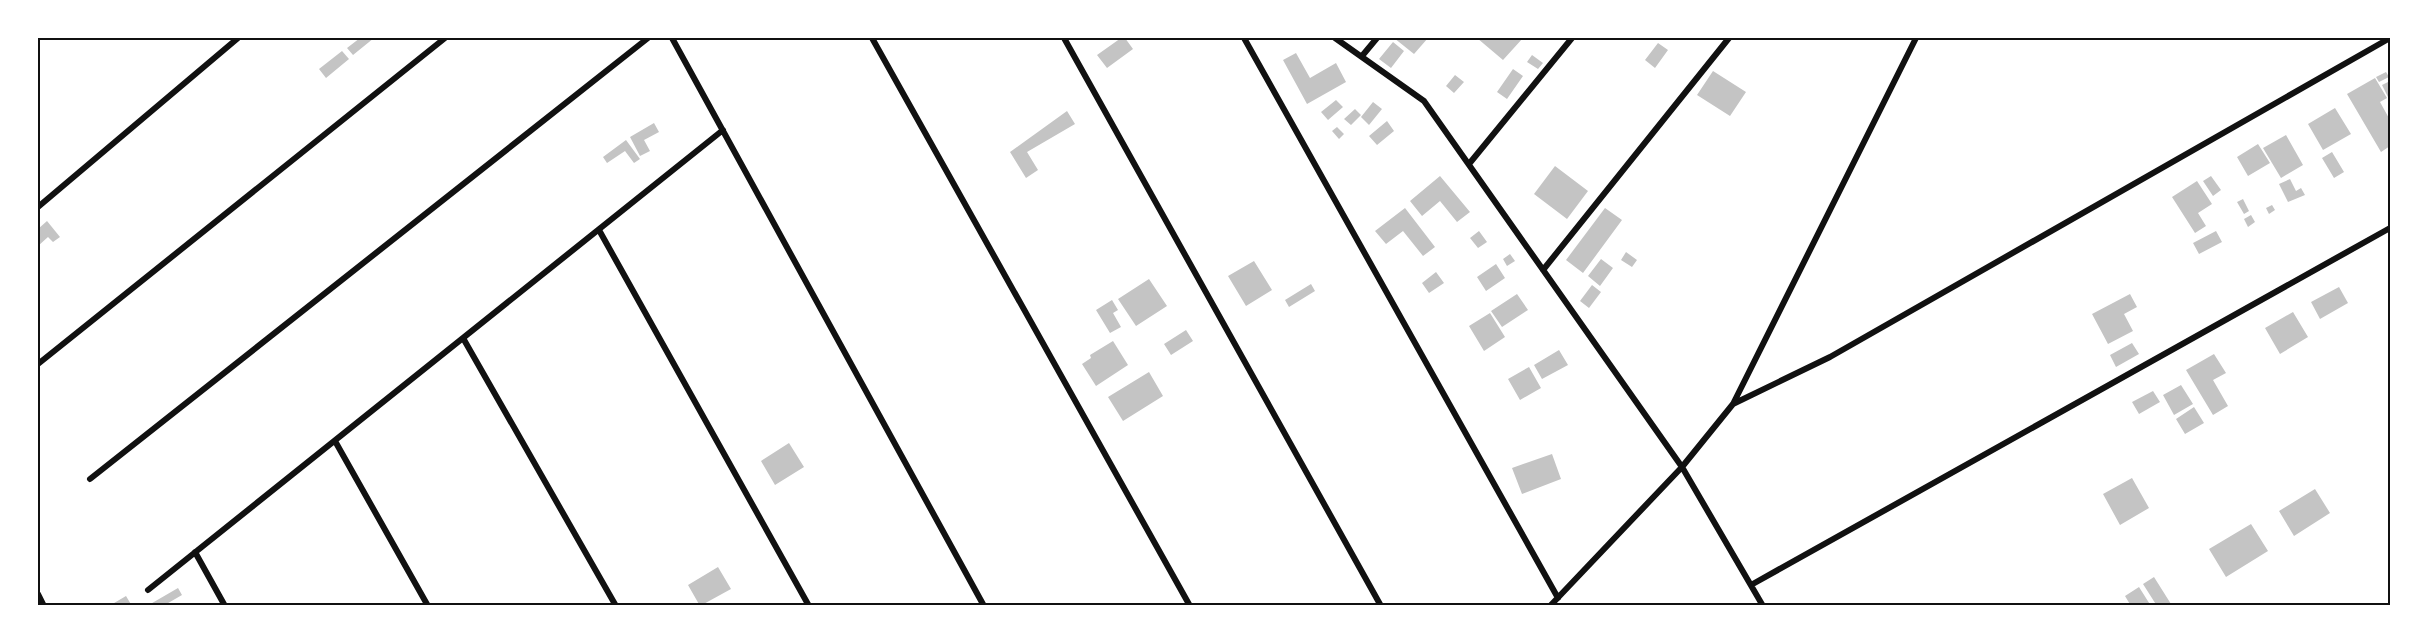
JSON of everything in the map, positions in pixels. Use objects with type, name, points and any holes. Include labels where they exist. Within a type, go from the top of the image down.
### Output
[{"type":"street","points":[[38,207],[171,92],[238,38]]},
{"type":"street","points":[[38,364],[445,38]]},
{"type":"street","points":[[90,479],[648,38]]},
{"type":"street","points":[[672,38],[984,606]]},
{"type":"street","points":[[872,38],[1190,606]]},
{"type":"street","points":[[1065,38],[1381,606]]},
{"type":"street","points":[[1244,38],[1558,598]]},
{"type":"street","points":[[1335,38],[1424,101],[1682,467],[1763,606]]},
{"type":"street","points":[[1362,56],[1377,38]]},
{"type":"street","points":[[1469,164],[1572,38]]},
{"type":"street","points":[[1543,270],[1729,38]]},
{"type":"street","points":[[1550,606],[1682,467],[1732,404],[1916,38]]},
{"type":"street","points":[[1732,404],[1830,357],[2391,38]]},
{"type":"street","points":[[148,590],[723,130]]},
{"type":"street","points":[[1750,585],[2391,228]]},
{"type":"street","points":[[599,230],[809,606]]},
{"type":"street","points":[[463,338],[616,606]]},
{"type":"street","points":[[335,441],[428,606]]},
{"type":"street","points":[[195,552],[225,606]]},
{"type":"street","points":[[38,594],[44,606]]},
{"type":"building","points":[[360,38],[374,38],[353,55],[347,48]]},
{"type":"building","points":[[1121,38],[1125,38],[1133,49],[1107,68],[1097,55]]},
{"type":"building","points":[[1394,38],[1428,38],[1414,54]]},
{"type":"building","points":[[1477,38],[1523,38],[1503,60]]},
{"type":"building","points":[[1393,42],[1404,51],[1391,68],[1379,59]]},
{"type":"building","points":[[1658,43],[1668,50],[1655,68],[1645,60]]},
{"type":"building","points":[[342,51],[349,59],[326,78],[319,69]]},
{"type":"building","points":[[1296,53],[1310,78],[1336,63],[1346,82],[1307,104],[1283,60]]},
{"type":"building","points":[[1532,55],[1543,63],[1538,69],[1527,62]]},
{"type":"building","points":[[1513,69],[1523,76],[1507,99],[1497,92]]},
{"type":"building","points":[[1713,71],[1746,92],[1730,116],[1697,95]]},
{"type":"building","points":[[2386,72],[2389,77],[2379,82],[2376,77]]},
{"type":"building","points":[[1455,75],[1464,82],[1454,93],[1446,86]]},
{"type":"building","points":[[2375,78],[2387,98],[2380,102],[2390,120],[2390,146],[2381,152],[2347,94]]},
{"type":"building","points":[[2390,81],[2390,101],[2382,85]]},
{"type":"building","points":[[1336,100],[1343,107],[1328,120],[1321,112]]},
{"type":"building","points":[[1373,102],[1382,109],[1369,125],[1361,117]]},
{"type":"building","points":[[2335,108],[2351,134],[2323,150],[2308,124]]},
{"type":"building","points":[[1355,109],[1361,115],[1351,125],[1344,119]]},
{"type":"building","points":[[1067,111],[1075,124],[1027,152],[1038,170],[1026,178],[1010,152]]},
{"type":"building","points":[[1387,121],[1394,131],[1377,145],[1369,136]]},
{"type":"building","points":[[654,123],[659,132],[644,140],[650,151],[640,156],[630,137]]},
{"type":"building","points":[[1337,127],[1344,134],[1339,139],[1332,131]]},
{"type":"building","points":[[2286,135],[2303,165],[2281,178],[2263,148]]},
{"type":"building","points":[[626,140],[640,159],[634,163],[625,151],[607,163],[603,157]]},
{"type":"building","points":[[2258,144],[2270,163],[2248,176],[2237,157]]},
{"type":"building","points":[[2332,152],[2344,172],[2334,178],[2322,158]]},
{"type":"building","points":[[1555,166],[1588,191],[1567,219],[1534,194]]},
{"type":"building","points":[[1440,176],[1470,212],[1457,222],[1440,201],[1422,216],[1410,201]]},
{"type":"building","points":[[2211,176],[2221,190],[2213,196],[2203,181]]},
{"type":"building","points":[[2290,179],[2296,191],[2301,188],[2305,195],[2288,202],[2279,184]]},
{"type":"building","points":[[2197,181],[2212,204],[2198,213],[2206,226],[2195,233],[2172,197]]},
{"type":"building","points":[[2243,199],[2249,211],[2244,214],[2237,202]]},
{"type":"building","points":[[2272,205],[2275,210],[2269,214],[2266,208]]},
{"type":"building","points":[[1405,208],[1435,247],[1423,256],[1403,231],[1386,244],[1375,231]]},
{"type":"building","points":[[1605,208],[1622,220],[1583,273],[1566,260]]},
{"type":"building","points":[[2251,215],[2255,222],[2248,227],[2244,219]]},
{"type":"building","points":[[47,221],[60,237],[53,242],[48,237],[38,246],[38,229]]},
{"type":"building","points":[[1479,231],[1487,242],[1478,248],[1470,238]]},
{"type":"building","points":[[2216,231],[2222,242],[2199,254],[2193,243]]},
{"type":"building","points":[[1626,252],[1637,260],[1632,267],[1621,260]]},
{"type":"building","points":[[1510,254],[1515,261],[1507,266],[1503,259]]},
{"type":"building","points":[[1601,259],[1613,268],[1600,286],[1588,276]]},
{"type":"building","points":[[1254,261],[1272,290],[1246,306],[1228,276]]},
{"type":"building","points":[[1496,264],[1505,278],[1486,291],[1477,277]]},
{"type":"building","points":[[1436,272],[1444,283],[1429,293],[1422,283]]},
{"type":"building","points":[[1149,279],[1167,306],[1136,326],[1118,299]]},
{"type":"building","points":[[1311,284],[1315,291],[1289,307],[1285,300]]},
{"type":"building","points":[[1592,285],[1601,292],[1589,308],[1580,301]]},
{"type":"building","points":[[2339,287],[2348,303],[2320,319],[2311,302]]},
{"type":"building","points":[[1517,294],[1528,310],[1502,327],[1491,311]]},
{"type":"building","points":[[2130,294],[2137,307],[2124,314],[2133,331],[2108,344],[2092,314]]},
{"type":"building","points":[[1112,300],[1118,310],[1113,313],[1121,327],[1110,333],[1096,310]]},
{"type":"building","points":[[2293,312],[2308,337],[2280,354],[2265,328]]},
{"type":"building","points":[[1490,313],[1505,337],[1484,351],[1469,326]]},
{"type":"building","points":[[1186,330],[1193,341],[1171,355],[1164,344]]},
{"type":"building","points":[[1113,341],[1128,365],[1096,386],[1082,364],[1091,358],[1090,355]]},
{"type":"building","points":[[2132,343],[2139,354],[2116,367],[2110,355]]},
{"type":"building","points":[[1559,350],[1568,365],[1542,379],[1534,365]]},
{"type":"building","points":[[2214,354],[2226,373],[2213,380],[2228,406],[2213,415],[2186,370]]},
{"type":"building","points":[[1529,367],[1541,388],[1520,400],[1508,379]]},
{"type":"building","points":[[1149,372],[1163,396],[1123,421],[1108,397]]},
{"type":"building","points":[[2181,385],[2193,404],[2174,415],[2163,395]]},
{"type":"building","points":[[2153,391],[2160,402],[2139,414],[2132,402]]},
{"type":"building","points":[[2194,407],[2204,423],[2185,434],[2176,419]]},
{"type":"building","points":[[789,443],[804,467],[775,485],[761,461]]},
{"type":"building","points":[[1552,454],[1561,479],[1522,494],[1512,468]]},
{"type":"building","points":[[2132,478],[2149,508],[2120,525],[2103,494]]},
{"type":"building","points":[[2315,489],[2330,513],[2294,536],[2279,511]]},
{"type":"building","points":[[2251,524],[2268,551],[2226,577],[2209,549]]},
{"type":"building","points":[[718,567],[731,589],[700,606],[688,585]]},
{"type":"building","points":[[2154,577],[2171,604],[2168,606],[2157,606],[2143,584]]},
{"type":"building","points":[[2139,587],[2151,606],[2131,606],[2125,596]]},
{"type":"building","points":[[178,588],[182,595],[163,606],[147,606]]},
{"type":"building","points":[[126,596],[132,606],[109,606]]}]
